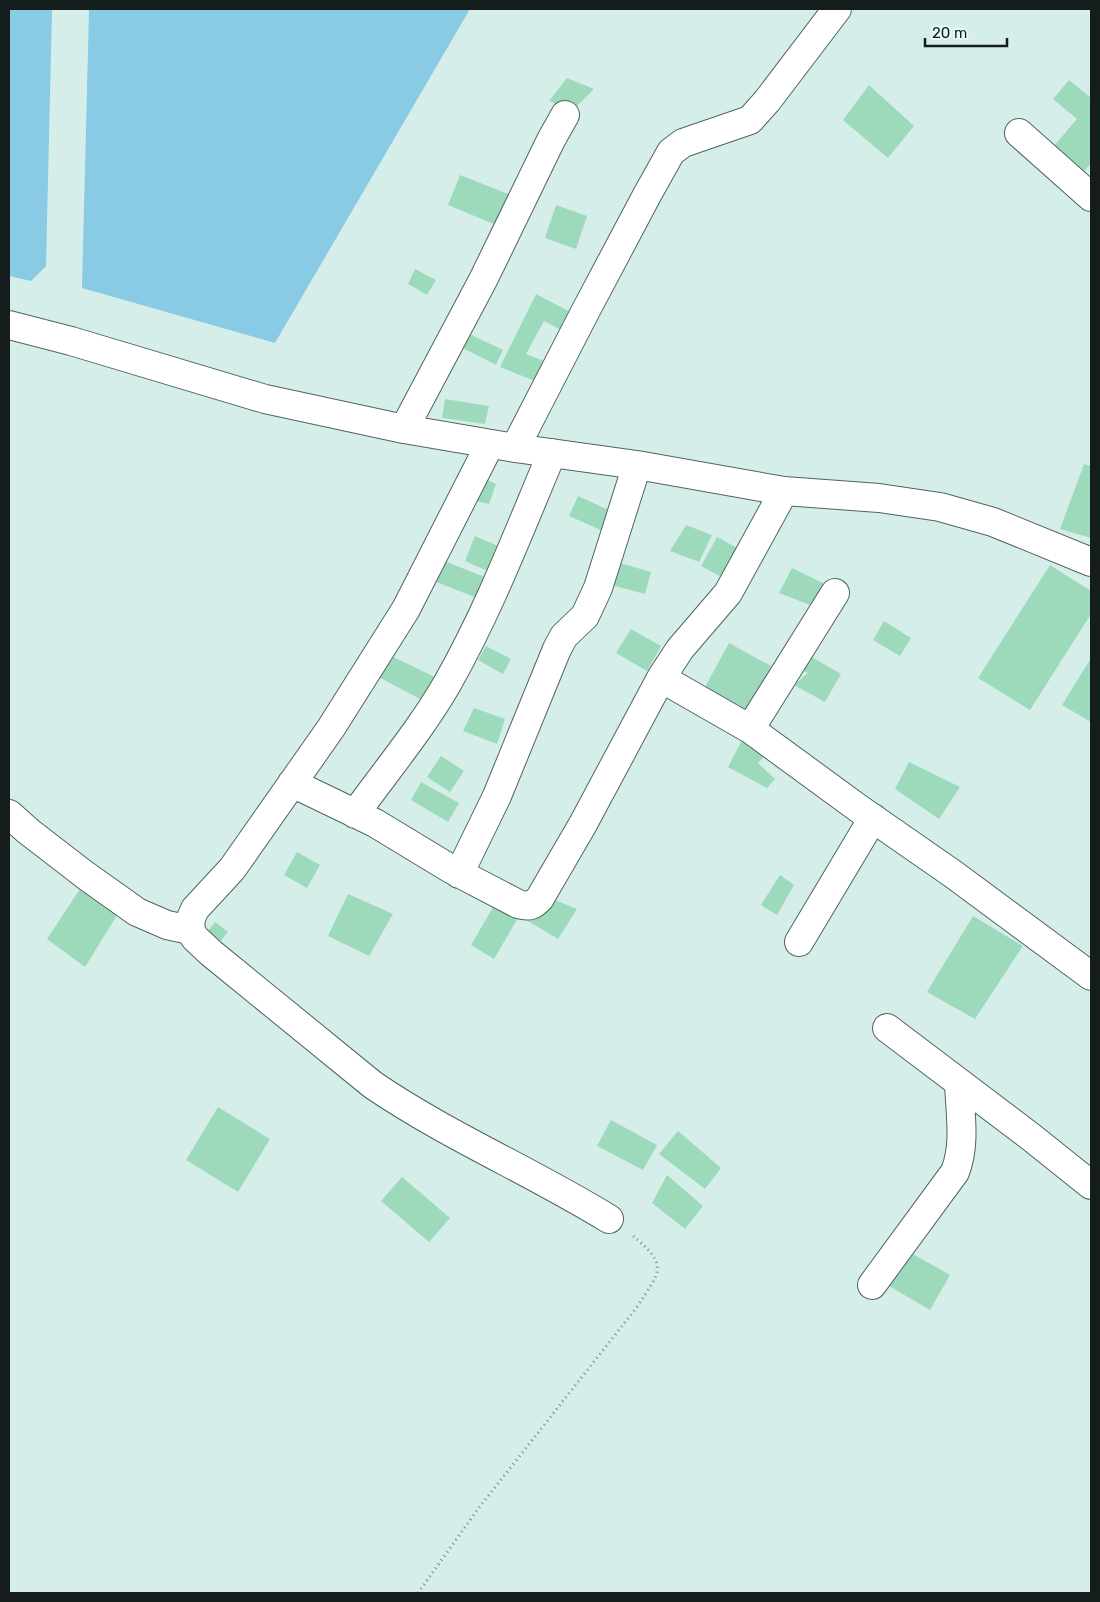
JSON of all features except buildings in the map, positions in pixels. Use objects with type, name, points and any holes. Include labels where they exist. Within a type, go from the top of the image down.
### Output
[{"type":"street","points":[[609,1219],[556,1187],[401,1104],[380,1090],[195,938],[190,930],[191,918],[196,909],[232,870],[331,728],[406,610],[585,312],[671,152],[683,143],[741,125],[750,120],[767,101],[837,9]]},
{"type":"street","points":[[404,429],[484,278],[551,140],[565,116]]},
{"type":"street","points":[[1019,133],[1091,197]]},
{"type":"street","points":[[9,325],[71,341],[265,399],[404,429],[503,446],[637,465],[784,491],[879,498],[962,512],[993,522],[1091,562]]},
{"type":"street","points":[[356,814],[447,684],[501,575],[552,453]]},
{"type":"street","points":[[460,874],[497,796],[557,649],[564,636],[585,616],[598,588],[637,465]]},
{"type":"street","points":[[292,783],[376,823],[460,874],[518,904],[528,906],[534,904],[540,898],[583,824],[661,678],[680,649],[728,593],[784,491]]},
{"type":"street","points":[[750,729],[835,594]]},
{"type":"street","points":[[661,678],[750,729],[953,874],[1091,976]]},
{"type":"street","points":[[9,814],[78,870],[138,912],[167,925],[190,930]]},
{"type":"street","points":[[799,942],[873,818]]},
{"type":"street","points":[[887,1028],[1091,1185]]},
{"type":"street","points":[[872,1285],[955,1172],[960,1161],[959,1083]]},
{"type":"path","points":[[418,1593],[478,1509],[637,1307],[657,1276],[659,1267],[653,1253],[626,1230],[609,1219]]},
{"type":"water","points":[[9,9],[52,9],[46,266],[31,281],[9,276]]},
{"type":"water","points":[[89,9],[470,9],[275,343],[82,288]]}]
